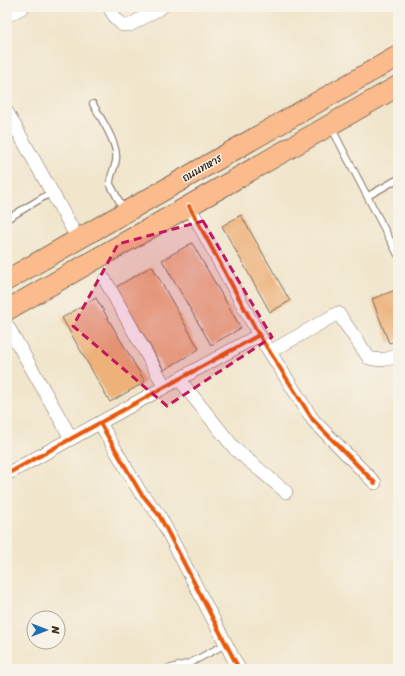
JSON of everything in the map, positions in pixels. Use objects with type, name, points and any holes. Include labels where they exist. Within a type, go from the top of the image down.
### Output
[{"type":"main road","name":"ถนนทหาร","points":[[7,280],[398,56]]},
{"type":"main road","points":[[7,310],[398,86]]},
{"type":"main road","points":[[78,239],[92,261]]},
{"type":"street","points":[[7,16],[23,7]]},
{"type":"street","points":[[109,7],[116,19],[123,25],[130,24],[162,7]]},
{"type":"street","points":[[7,112],[78,239]]},
{"type":"street","points":[[189,206],[259,335],[313,420],[375,483]]},
{"type":"street","points":[[105,280],[165,387]]},
{"type":"street","points":[[270,352],[338,313],[369,358],[386,360],[398,355]]},
{"type":"street","points":[[7,325],[71,438]]},
{"type":"street","points":[[7,474],[259,335]]},
{"type":"street","points":[[179,379],[235,449],[286,492]]},
{"type":"street","points":[[100,423],[140,492],[159,515],[239,669]]},
{"type":"lane","points":[[93,104],[114,145],[116,159],[110,184],[124,212]]},
{"type":"lane","points":[[330,126],[398,255]]},
{"type":"lane","points":[[368,196],[398,179]]},
{"type":"lane","points":[[7,219],[52,192]]},
{"type":"lane","points":[[167,669],[190,663],[226,644]]},
{"type":"highlighted area","points":[[203,221],[272,337],[167,406],[73,326],[118,244]]},
{"type":"building","points":[[241,215],[290,301],[270,312],[222,226]]},
{"type":"building","points":[[192,243],[241,328],[211,345],[162,260]]},
{"type":"building","points":[[152,266],[199,349],[164,370],[116,287]]},
{"type":"building","points":[[398,289],[398,340],[389,343],[372,299]]},
{"type":"building","points":[[96,298],[145,382],[110,402],[62,318]]},
{"type":"cycle path","points":[[189,206],[259,335],[313,420],[375,483]]},
{"type":"cycle path","points":[[7,474],[259,335]]},
{"type":"cycle path","points":[[100,423],[140,492],[159,515],[239,669]]}]
